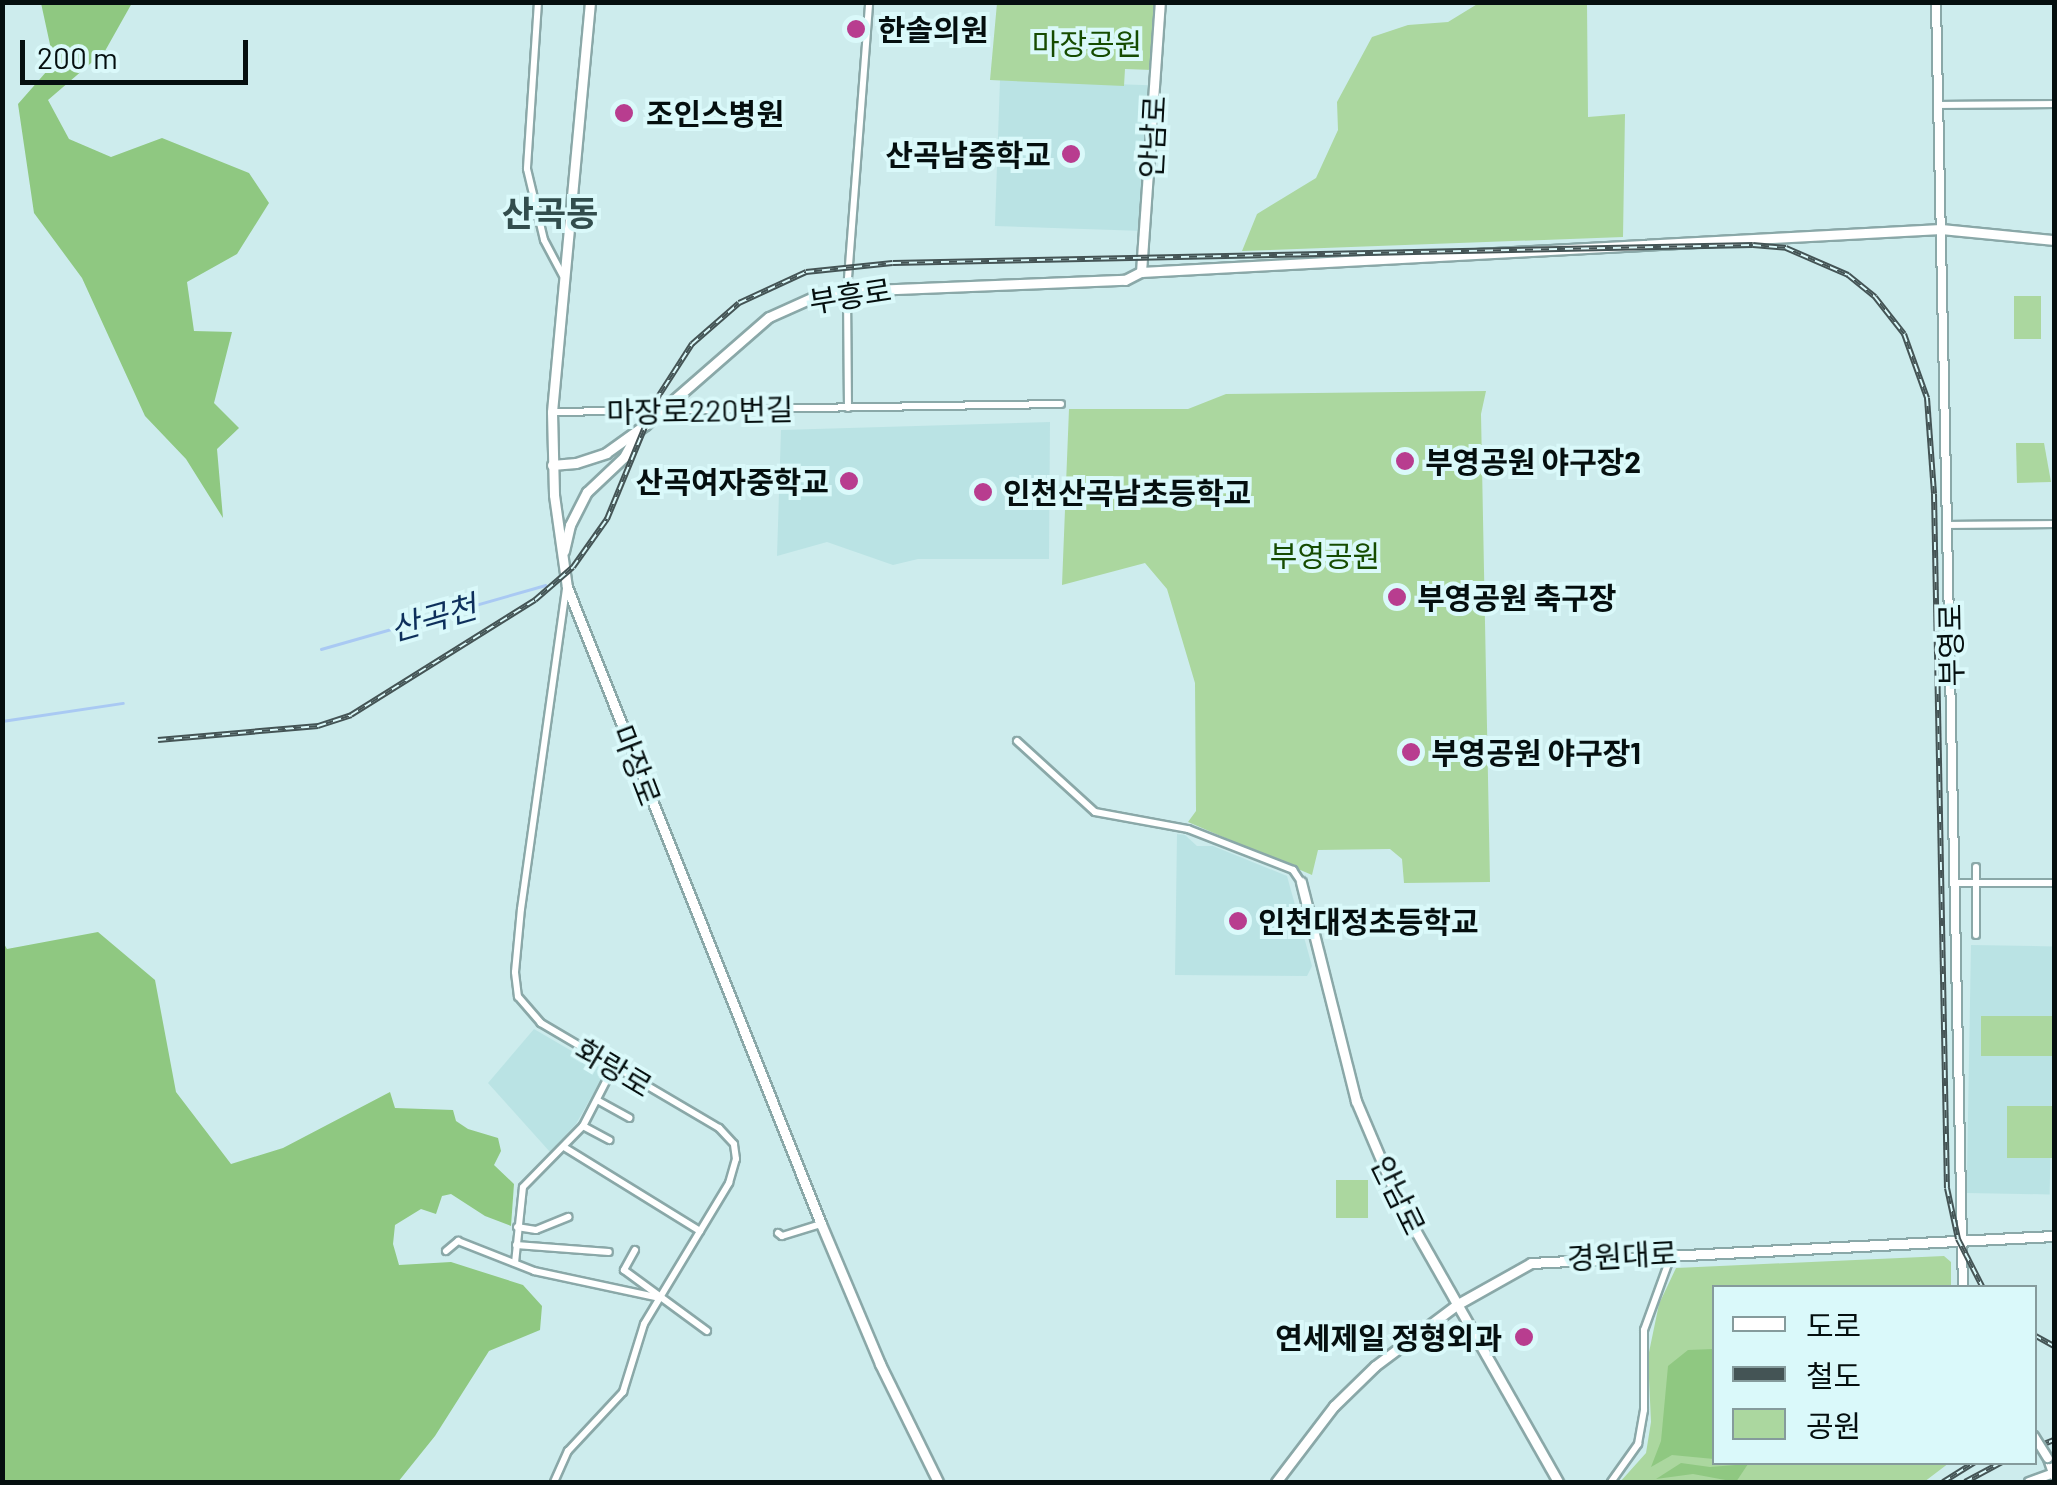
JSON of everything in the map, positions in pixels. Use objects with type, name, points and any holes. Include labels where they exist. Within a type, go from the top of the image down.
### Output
[{"type":"main road","name":"마장로","points":[[590,2],[552,412],[552,464],[567,587],[821,1224],[880,1364],[938,1482]]},
{"type":"main road","name":"안남로","points":[[1141,272],[1160,2]]},
{"type":"main road","name":"부흥로","points":[[552,464],[589,460],[638,430],[768,317],[816,296],[847,290],[1125,280],[1141,272],[1941,230]]},
{"type":"main road","points":[[1941,230],[2054,240]]},
{"type":"main road","points":[[562,558],[570,525],[587,492],[624,458],[638,430]]},
{"type":"main road","name":"안남로","points":[[1301,882],[1356,1101],[1402,1210],[1558,1482]]},
{"type":"main road","name":"경원대로","points":[[1276,1482],[1352,1388],[1458,1304],[1531,1263],[1672,1252],[2054,1236]]},
{"type":"main road","points":[[2048,1458],[2054,1474]]},
{"type":"street","points":[[538,2],[527,169],[544,240],[564,276]]},
{"type":"street","points":[[848,408],[847,290],[869,2]]},
{"type":"street","name":"부영로","points":[[1936,2],[1963,1285]]},
{"type":"street","points":[[1938,105],[2054,104]]},
{"type":"street","name":"마장로220번길","points":[[552,412],[1060,404]]},
{"type":"street","points":[[1947,525],[2054,524]]},
{"type":"street","name":"화랑로","points":[[554,1482],[568,1451],[624,1392],[644,1324],[733,1174],[734,1144],[719,1128],[532,1016],[522,1006],[516,988],[521,909],[560,612],[567,587]]},
{"type":"street","points":[[1017,741],[1094,812],[1188,829],[1293,870],[1301,882]]},
{"type":"street","points":[[1976,867],[1976,934]]},
{"type":"street","points":[[1954,883],[2054,882]]},
{"type":"street","points":[[515,1263],[523,1186],[583,1126],[614,1068]]},
{"type":"street","points":[[596,1100],[629,1118]]},
{"type":"street","points":[[583,1126],[609,1140]]},
{"type":"street","points":[[564,1147],[700,1232]]},
{"type":"street","points":[[518,1227],[536,1230],[568,1217]]},
{"type":"street","points":[[778,1233],[782,1236],[821,1224]]},
{"type":"street","points":[[446,1251],[458,1241],[584,1284],[612,1285],[660,1298]]},
{"type":"street","points":[[516,1245],[609,1252]]},
{"type":"street","points":[[635,1250],[624,1270],[707,1331]]},
{"type":"street","points":[[1611,1482],[1638,1444],[1644,1410],[1644,1330],[1672,1252]]},
{"type":"street","points":[[2037,1441],[2048,1458]]},
{"type":"street","points":[[2029,1482],[2054,1474]]},
{"type":"shaded area","name":"산곡남중학교","points":[[1000,80],[1149,85],[1144,231],[995,226]]},
{"type":"shaded area","points":[[1050,422],[1049,559],[918,559],[893,565],[827,542],[777,556],[781,430]]},
{"type":"shaded area","name":"인천대정초등학교","points":[[1177,834],[1185,835],[1197,846],[1213,846],[1287,876],[1312,966],[1307,976],[1175,975]]},
{"type":"shaded area","points":[[1971,945],[2054,946],[2050,1194],[1967,1193]]},
{"type":"shaded area","points":[[534,1029],[606,1071],[576,1124],[550,1152],[488,1083]]},
{"type":"green space","points":[[41,3],[132,3],[105,51],[48,100],[69,139],[111,157],[162,138],[249,173],[269,203],[237,254],[187,282],[194,331],[232,332],[214,403],[239,428],[217,449],[223,518],[186,459],[145,416],[82,278],[34,213],[18,104],[54,63]]},
{"type":"green space","name":"마장공원","points":[[997,3],[1155,3],[1152,70],[1125,69],[1124,86],[990,80]]},
{"type":"green space","points":[[1479,3],[1587,3],[1588,117],[1625,114],[1623,237],[1242,251],[1257,214],[1316,178],[1338,130],[1337,102],[1372,37],[1408,25],[1448,22]]},
{"type":"green space","points":[[2014,296],[2041,296],[2041,339],[2014,339]]},
{"type":"green space","name":"부영공원","points":[[1486,391],[1481,414],[1490,882],[1404,883],[1402,859],[1390,849],[1318,850],[1312,875],[1188,822],[1196,811],[1195,683],[1167,589],[1145,563],[1062,585],[1069,409],[1188,409],[1226,394]]},
{"type":"green space","points":[[2016,443],[2044,443],[2051,482],[2017,483]]},
{"type":"green space","points":[[98,932],[155,980],[176,1092],[231,1164],[283,1148],[390,1092],[395,1108],[453,1110],[456,1121],[468,1129],[498,1138],[501,1151],[494,1165],[514,1184],[511,1226],[485,1216],[451,1194],[442,1196],[436,1214],[421,1209],[395,1225],[393,1244],[399,1265],[451,1262],[523,1285],[542,1306],[540,1330],[489,1351],[435,1436],[398,1482],[3,1482],[3,942],[7,949]]},
{"type":"green space","points":[[1981,1016],[2054,1016],[2054,1056],[1981,1056]]},
{"type":"green space","points":[[2007,1106],[2054,1106],[2054,1158],[2007,1158]]},
{"type":"green space","points":[[1336,1180],[1368,1180],[1368,1218],[1336,1218]]},
{"type":"green space","points":[[1944,1256],[1951,1262],[1951,1285],[1712,1285],[1712,1465],[1946,1465],[1924,1482],[1620,1482],[1646,1453],[1651,1422],[1648,1357],[1659,1304],[1676,1268]]},
{"type":"green space","points":[[1712,1349],[1712,1459],[1672,1455],[1651,1467],[1661,1441],[1668,1366],[1688,1350]]},
{"type":"green space","points":[[1681,1463],[1710,1467],[1747,1465],[1736,1482],[1693,1474],[1656,1479]]},
{"type":"waterway","name":"산곡천","points":[[321,649],[545,585]]},
{"type":"waterway","name":"산곡천","points":[[2,721],[123,703]]},
{"type":"railway","points":[[158,740],[318,726],[351,715],[535,600],[573,567],[607,519],[656,400],[692,344],[739,303],[806,272],[893,263],[1753,245],[1786,248],[1848,275],[1875,297],[1904,334],[1927,398],[1934,494],[1947,1188],[1958,1239],[1981,1285]]},
{"type":"railway","points":[[2037,1337],[2054,1346]]},
{"type":"railway","points":[[2037,1447],[2054,1440]]},
{"type":"railway","points":[[1943,1482],[1970,1465]]},
{"type":"railway","points":[[1965,1482],[1996,1465]]},
{"type":"place","name":"한솔의원","points":[[856,29]]},
{"type":"place","name":"조인스병원","points":[[624,113]]},
{"type":"place","name":"산곡남중학교","points":[[1071,154]]},
{"type":"place","name":"부영공원 야구장2","points":[[1405,461]]},
{"type":"place","name":"산곡여자중학교","points":[[849,481]]},
{"type":"place","name":"인천산곡남초등학교","points":[[983,492]]},
{"type":"place","name":"부영공원 축구장","points":[[1397,597]]},
{"type":"place","name":"부영공원 야구장1","points":[[1411,752]]},
{"type":"place","name":"인천대정초등학교","points":[[1238,921]]},
{"type":"place","name":"연세제일 정형외과","points":[[1524,1337]]},
{"type":"district","name":"산곡동","points":[[550,212]]}]
